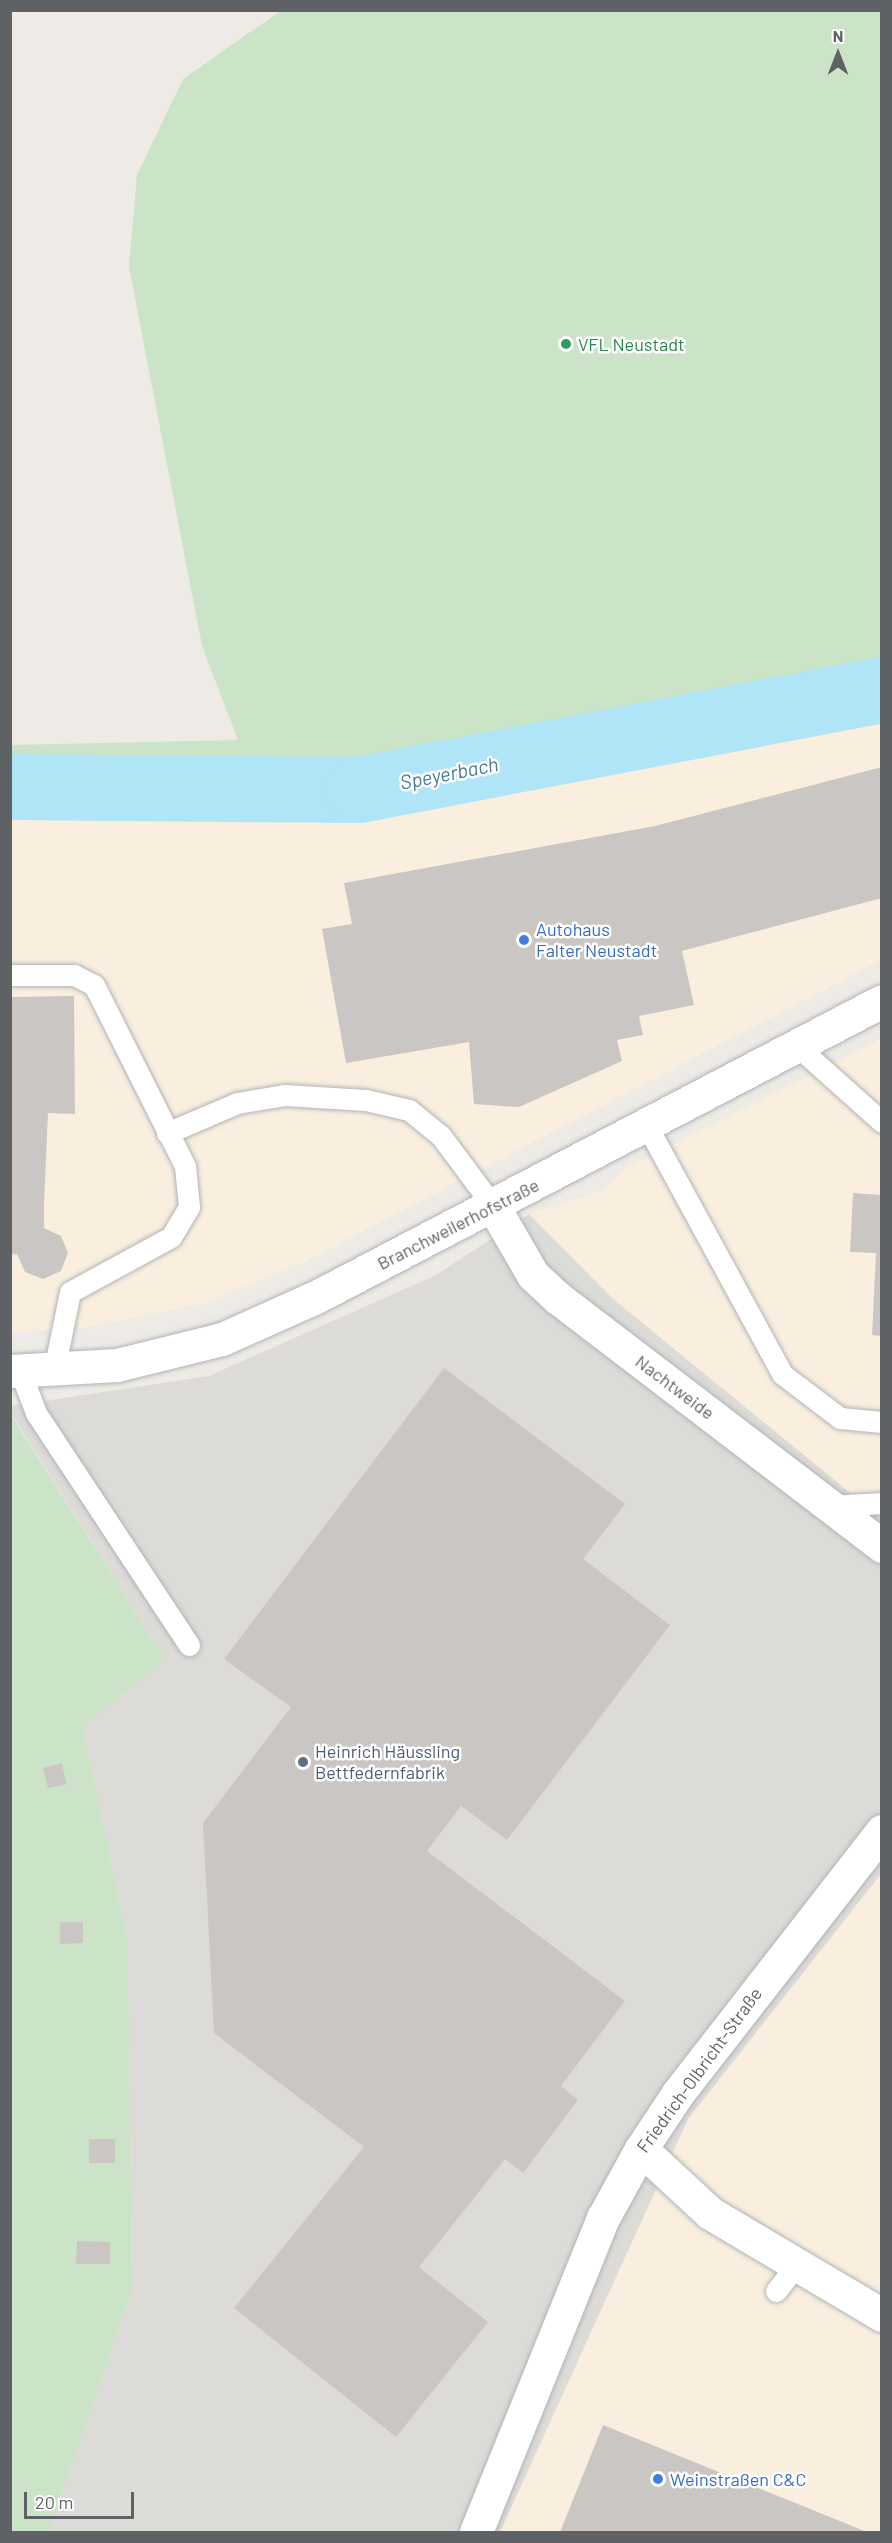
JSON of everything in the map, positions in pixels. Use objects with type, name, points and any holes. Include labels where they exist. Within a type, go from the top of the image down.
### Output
[{"type":"street","name":"Branchweilerhofstraße","points":[[15,1371],[117,1365],[222,1339],[318,1296],[882,1002]]},
{"type":"street","name":"Nachtweide","points":[[493,1206],[533,1275],[559,1299],[882,1546]]},
{"type":"street","name":"Friedrich-Olbricht-Straße","points":[[476,2532],[603,2218],[640,2149],[692,2074],[882,1832]]},
{"type":"street","points":[[640,2149],[710,2213],[882,2315]]},
{"type":"lane","points":[[10,975],[74,975],[94,985],[185,1166],[189,1207],[171,1237],[70,1292],[54,1370]]},
{"type":"lane","points":[[797,1046],[882,1122]]},
{"type":"lane","points":[[167,1133],[246,1102],[285,1095],[366,1100],[409,1110],[441,1136],[493,1206]]},
{"type":"lane","points":[[647,1126],[782,1374],[840,1418],[882,1422]]},
{"type":"lane","points":[[15,1371],[36,1413],[189,1645]]},
{"type":"lane","points":[[830,1506],[882,1503]]},
{"type":"lane","points":[[776,2291],[797,2264]]},
{"type":"shaded area","points":[[881,715],[881,960],[304,1262],[206,1303],[88,1327],[11,1333],[10,811],[346,807]]},
{"type":"shaded area","points":[[881,1039],[881,1518],[613,1299],[529,1214],[602,1191],[629,1167]]},
{"type":"shaded area","points":[[529,1214],[613,1299],[881,1518],[881,1874],[688,2119],[500,2532],[49,2532],[132,2290],[128,1943],[83,1727],[165,1659],[11,1413],[11,1406],[209,1376],[436,1275]]},
{"type":"shaded area","points":[[881,1874],[881,2532],[500,2532],[688,2119]]},
{"type":"green space","name":"VFL Neustadt","points":[[282,10],[881,11],[881,715],[346,807],[11,811],[11,745],[238,740],[202,646],[129,267],[137,175],[183,79]]},
{"type":"green space","points":[[10,1413],[165,1659],[83,1727],[128,1943],[132,2290],[49,2532],[10,2532]]},
{"type":"building","name":"Autohaus Falter Neustadt","points":[[882,767],[882,898],[682,951],[694,1005],[639,1016],[643,1035],[617,1040],[622,1061],[519,1107],[474,1104],[469,1042],[346,1063],[322,929],[352,924],[344,883],[655,826]]},
{"type":"building","points":[[74,996],[75,1114],[48,1113],[44,1204],[44,1228],[61,1236],[68,1253],[61,1271],[43,1279],[25,1272],[17,1254],[10,1255],[10,997]]},
{"type":"building","points":[[853,1193],[882,1195],[882,1336],[872,1335],[876,1253],[850,1252]]},
{"type":"building","points":[[444,1368],[625,1504],[583,1559],[670,1625],[507,1840],[461,1806],[427,1851],[625,2001],[561,2086],[578,2100],[523,2173],[505,2159],[419,2267],[488,2322],[396,2437],[234,2308],[364,2147],[214,2033],[203,1823],[291,1707],[224,1659]]},
{"type":"building","points":[[62,1763],[66,1784],[48,1788],[43,1768]]},
{"type":"building","points":[[60,1922],[83,1922],[83,1943],[60,1944]]},
{"type":"building","points":[[89,2139],[115,2139],[115,2163],[89,2163]]},
{"type":"building","points":[[77,2241],[110,2242],[110,2264],[76,2264]]},
{"type":"building","name":"Weinstraßen C&C","points":[[603,2425],[867,2532],[560,2532]]},
{"type":"waterway","name":"Speyerbach","points":[[10,787],[359,790],[882,690]]},
{"type":"place","name":"VFL Neustadt","points":[[566,344]]},
{"type":"place","name":"Autohaus Falter Neustadt","points":[[524,940]]},
{"type":"place","name":"Heinrich Häussling Bettfedernfabrik","points":[[303,1762]]},
{"type":"place","name":"Weinstraßen C&C","points":[[658,2479]]}]
